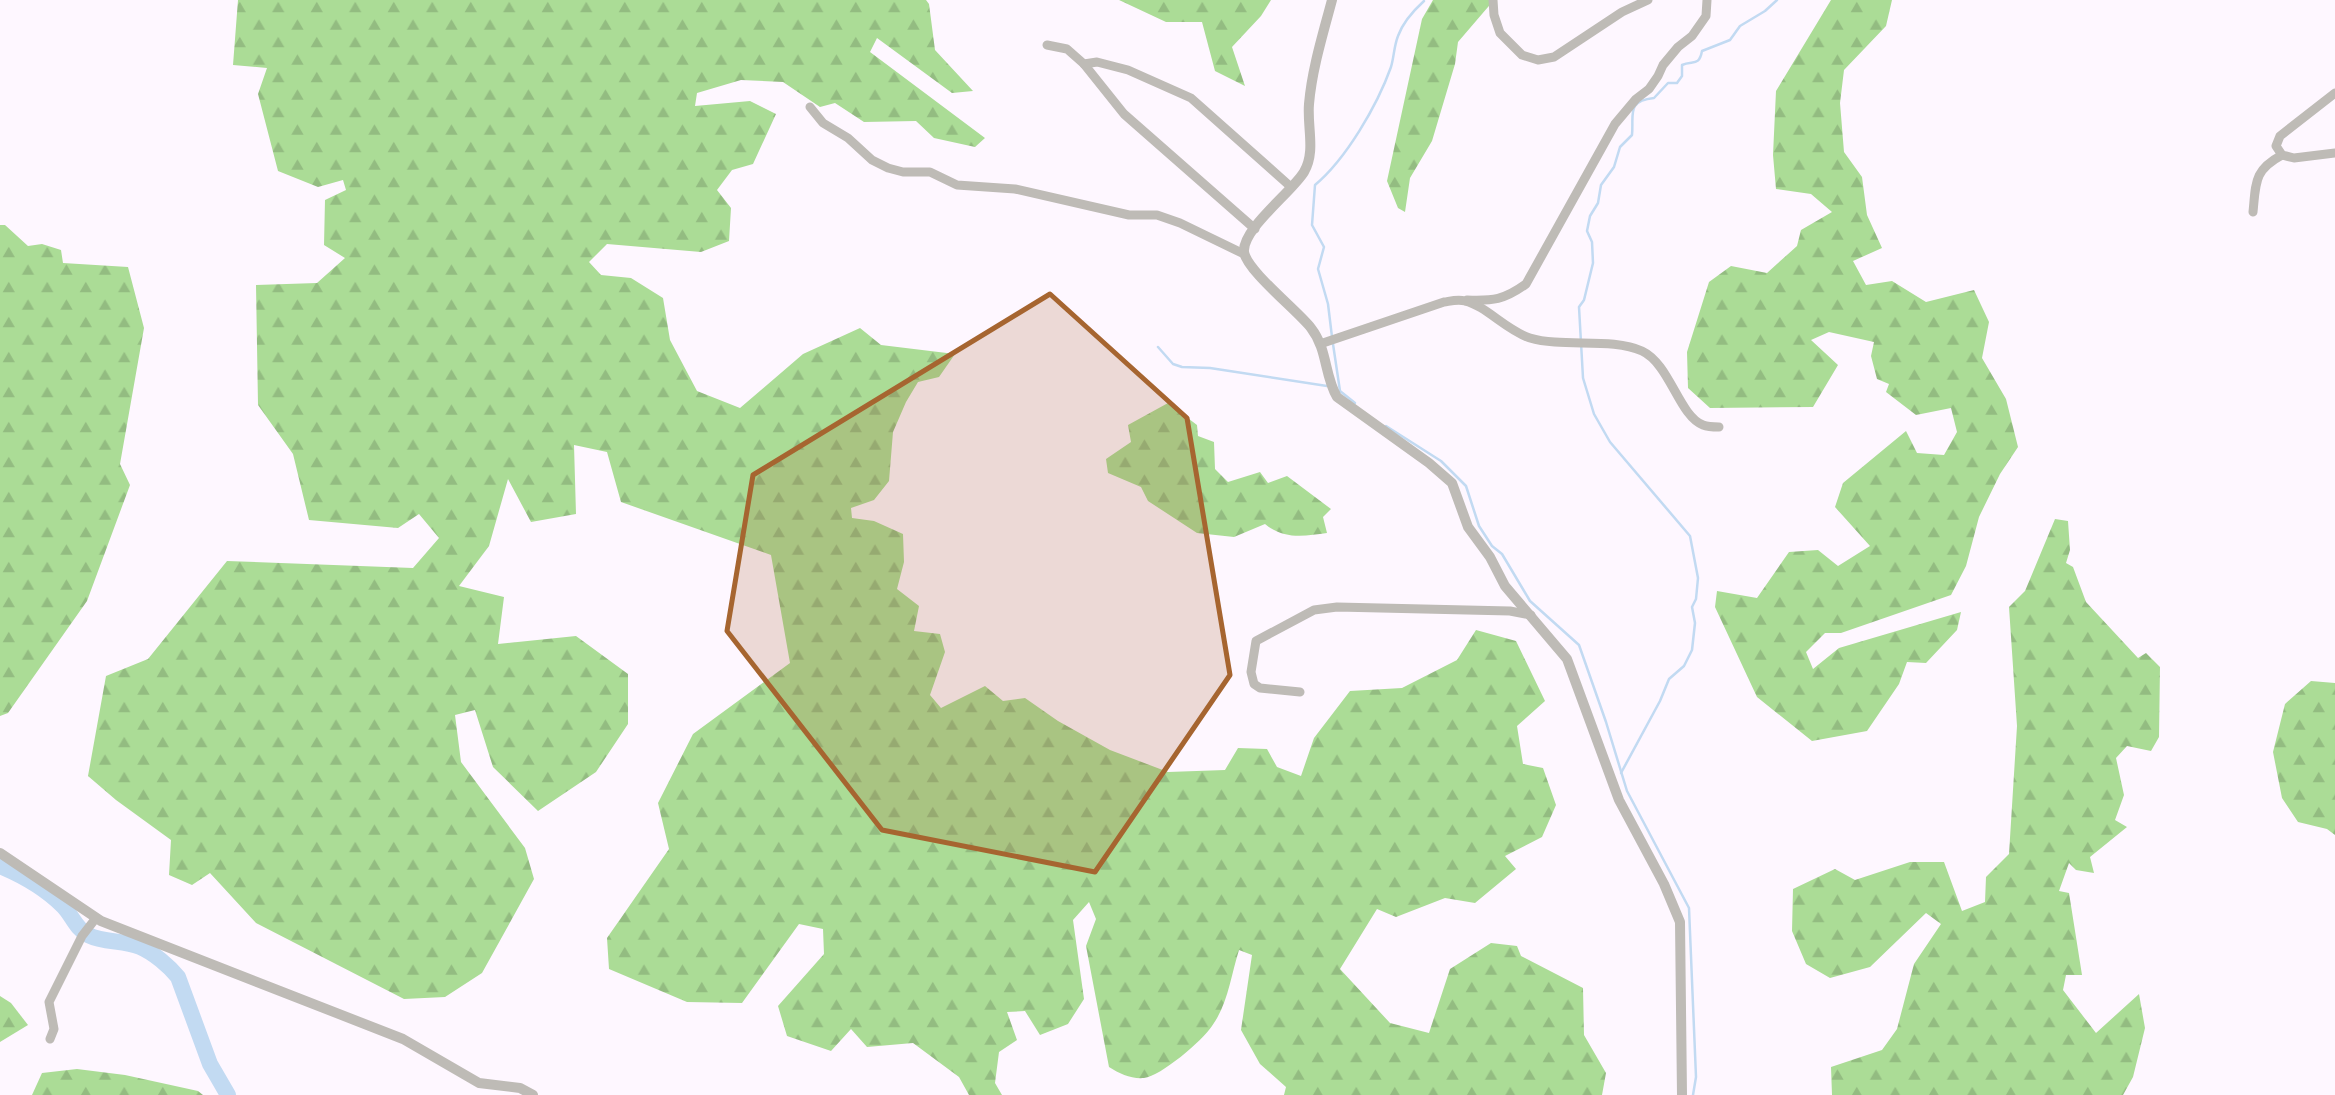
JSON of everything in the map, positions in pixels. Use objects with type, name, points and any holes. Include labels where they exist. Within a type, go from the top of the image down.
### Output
[{"type":"street","points":[[1244,254],[1246,241],[1303,174],[1311,155],[1309,106],[1316,58],[1332,0]]},
{"type":"street","points":[[1493,0],[1494,15],[1500,33],[1522,55],[1538,60],[1554,57],[1622,12],[1648,0]]},
{"type":"street","points":[[1320,344],[1444,302],[1486,301],[1510,296],[1525,284],[1615,124],[1636,99],[1649,89],[1663,65],[1678,47],[1692,36],[1706,16],[1709,6],[1707,0]]},
{"type":"street","points":[[1046,45],[1067,49],[1084,64],[1124,114],[1255,229]]},
{"type":"street","points":[[1084,64],[1097,62],[1128,70],[1191,98],[1291,187]]},
{"type":"street","points":[[2335,93],[2280,136],[2276,146],[2282,155],[2294,158],[2335,153]]},
{"type":"street","points":[[810,107],[823,123],[848,138],[872,160],[888,169],[930,172],[957,185],[1015,189],[1120,214],[1157,215],[1180,223],[1244,254],[1252,267],[1311,329],[1325,352],[1331,386],[1337,397],[1429,463],[1452,483],[1468,527],[1506,586],[1567,659],[1619,800],[1664,884],[1680,922],[1682,1095]]},
{"type":"street","points":[[2253,212],[2257,177],[2269,162],[2282,155]]},
{"type":"street","points":[[1462,300],[1515,332],[1533,339],[1628,347],[1644,352],[1664,372],[1690,414],[1702,425],[1719,428]]},
{"type":"street","points":[[1300,692],[1259,688],[1254,684],[1251,672],[1254,651],[1256,641],[1261,637],[1271,635],[1314,610],[1337,607],[1510,611],[1533,616]]},
{"type":"street","points":[[0,853],[96,918],[228,973],[403,1040],[479,1083],[520,1088],[533,1095]]},
{"type":"street","points":[[50,1039],[54,1029],[49,1002],[85,932],[96,918]]},
{"type":"highlighted area","points":[[1050,294],[1187,418],[1230,675],[1095,872],[882,830],[727,631],[753,475]]},
{"type":"green space","points":[[238,0],[926,0],[929,4],[935,50],[973,91],[952,93],[877,38],[870,52],[985,138],[975,147],[934,138],[916,121],[864,122],[835,103],[820,107],[783,82],[741,80],[697,93],[695,106],[750,101],[776,114],[753,164],[732,170],[717,190],[731,208],[729,241],[701,252],[607,244],[589,262],[601,275],[631,278],[663,298],[670,340],[697,391],[740,408],[803,354],[860,328],[881,345],[955,354],[939,377],[918,382],[906,402],[893,432],[889,481],[874,500],[851,508],[852,518],[874,521],[903,534],[904,562],[897,589],[919,606],[914,631],[940,634],[945,652],[930,695],[941,708],[985,686],[1003,701],[1025,698],[1058,721],[1110,750],[1168,772],[1225,770],[1238,748],[1267,749],[1277,767],[1301,776],[1314,738],[1350,691],[1402,688],[1457,660],[1476,630],[1516,641],[1545,701],[1517,726],[1523,764],[1543,768],[1556,805],[1542,837],[1505,856],[1516,869],[1475,903],[1445,898],[1396,917],[1377,909],[1340,969],[1390,1023],[1429,1033],[1450,969],[1491,943],[1517,946],[1521,956],[1583,988],[1584,1035],[1606,1073],[1602,1095],[1284,1095],[1286,1087],[1260,1064],[1241,1030],[1252,955],[1239,950],[1222,1008],[1207,1032],[1181,1057],[1151,1076],[1126,1076],[1109,1067],[1086,946],[1096,919],[1089,902],[1073,920],[1084,999],[1068,1024],[1040,1035],[1025,1011],[1007,1012],[1017,1040],[999,1052],[995,1083],[1002,1095],[969,1095],[959,1077],[913,1043],[867,1047],[851,1029],[831,1051],[787,1036],[778,1006],[824,954],[823,929],[799,924],[742,1003],[687,1002],[609,969],[607,938],[669,849],[658,803],[693,734],[790,663],[771,555],[621,502],[607,452],[574,445],[576,514],[531,522],[508,479],[489,546],[459,586],[504,597],[498,644],[576,636],[628,674],[628,724],[596,772],[538,811],[493,767],[475,710],[455,715],[461,762],[525,848],[534,879],[482,973],[445,997],[404,999],[256,923],[210,873],[192,885],[169,875],[171,840],[88,776],[106,676],[148,659],[227,561],[413,568],[439,538],[419,514],[398,528],[309,520],[293,454],[258,405],[256,285],[317,283],[345,258],[324,245],[325,200],[346,190],[343,180],[318,187],[278,171],[258,94],[267,68],[233,65]]},
{"type":"green space","points":[[1119,0],[1271,0],[1261,16],[1232,47],[1245,86],[1215,71],[1202,22],[1166,22]]},
{"type":"green space","points":[[1433,0],[1494,0],[1458,42],[1455,64],[1432,141],[1410,178],[1405,212],[1398,208],[1387,181],[1422,19]]},
{"type":"green space","points":[[1831,0],[1892,0],[1886,26],[1844,70],[1840,103],[1844,152],[1862,177],[1867,215],[1882,248],[1853,261],[1866,285],[1892,281],[1926,302],[1974,290],[1989,322],[1982,358],[2006,399],[2018,447],[2000,474],[1979,517],[1966,566],[1951,595],[1841,633],[1825,633],[1806,652],[1813,669],[1839,648],[1961,612],[1957,630],[1926,663],[1907,662],[1899,684],[1867,731],[1812,741],[1757,697],[1715,607],[1717,591],[1757,598],[1789,552],[1818,550],[1838,566],[1870,546],[1835,507],[1843,483],[1906,431],[1917,453],[1944,455],[1957,432],[1951,408],[1916,415],[1886,392],[1889,384],[1877,379],[1871,356],[1874,342],[1829,332],[1811,340],[1838,365],[1813,407],[1710,408],[1688,388],[1687,352],[1709,282],[1731,266],[1767,273],[1797,246],[1801,230],[1832,212],[1811,194],[1776,189],[1773,155],[1776,91]]},
{"type":"green space","points":[[0,225],[5,225],[28,246],[42,244],[61,250],[63,263],[128,267],[144,328],[120,464],[130,485],[87,601],[8,713],[0,716]]},
{"type":"green space","points":[[1168,403],[1197,425],[1198,436],[1214,442],[1215,469],[1228,482],[1260,472],[1268,483],[1287,476],[1331,509],[1323,517],[1327,533],[1287,535],[1265,524],[1234,537],[1197,533],[1148,501],[1141,487],[1108,473],[1106,459],[1131,442],[1128,425]]},
{"type":"green space","points":[[2055,519],[2068,521],[2070,550],[2066,563],[2073,567],[2086,602],[2138,658],[2146,653],[2160,667],[2159,737],[2151,751],[2127,746],[2116,758],[2124,795],[2115,820],[2127,827],[2090,857],[2094,873],[2076,870],[2069,863],[2059,891],[2069,893],[2082,975],[2066,975],[2063,990],[2096,1033],[2139,994],[2145,1028],[2133,1077],[2123,1095],[1832,1095],[1831,1067],[1882,1050],[1897,1029],[1914,964],[1941,924],[1926,913],[1870,967],[1830,978],[1806,964],[1792,931],[1793,889],[1835,869],[1855,880],[1910,862],[1944,862],[1962,911],[1985,902],[1986,877],[2009,854],[2017,726],[2009,607],[2025,591]]},
{"type":"green space","points":[[2311,681],[2335,683],[2335,835],[2327,829],[2298,822],[2282,798],[2273,752],[2285,704]]},
{"type":"green space","points":[[0,996],[11,1003],[28,1025],[0,1042]]},
{"type":"green space","points":[[77,1069],[125,1075],[198,1091],[203,1095],[32,1095],[42,1073]]},
{"type":"waterway","points":[[1621,773],[1669,679],[1684,666],[1692,650],[1695,623],[1692,607],[1696,599],[1698,578],[1690,536],[1610,442],[1594,414],[1583,378],[1579,307],[1584,300],[1593,263],[1592,242],[1587,231],[1590,216],[1598,203],[1601,185],[1614,167],[1620,147],[1632,135],[1635,105],[1654,98],[1668,83],[1677,83],[1682,76],[1682,65],[1697,61],[1702,51],[1730,40],[1740,26],[1765,11],[1777,0]]},
{"type":"waterway","points":[[1332,337],[1328,304],[1318,269],[1324,247],[1312,225],[1315,185],[1349,147],[1369,115],[1391,67],[1400,31],[1424,1]]},
{"type":"waterway","points":[[1333,344],[1340,391],[1355,403]]},
{"type":"waterway","points":[[1158,347],[1173,364],[1182,367],[1210,368],[1327,386]]},
{"type":"waterway","points":[[1386,426],[1441,461],[1466,486],[1479,526],[1492,546],[1502,554],[1530,601],[1579,645],[1627,791],[1689,908],[1696,1077],[1693,1095]]},
{"type":"waterway","points":[[0,866],[26,878],[49,894],[88,935],[140,947],[156,956],[178,977],[210,1064],[228,1095]]}]
